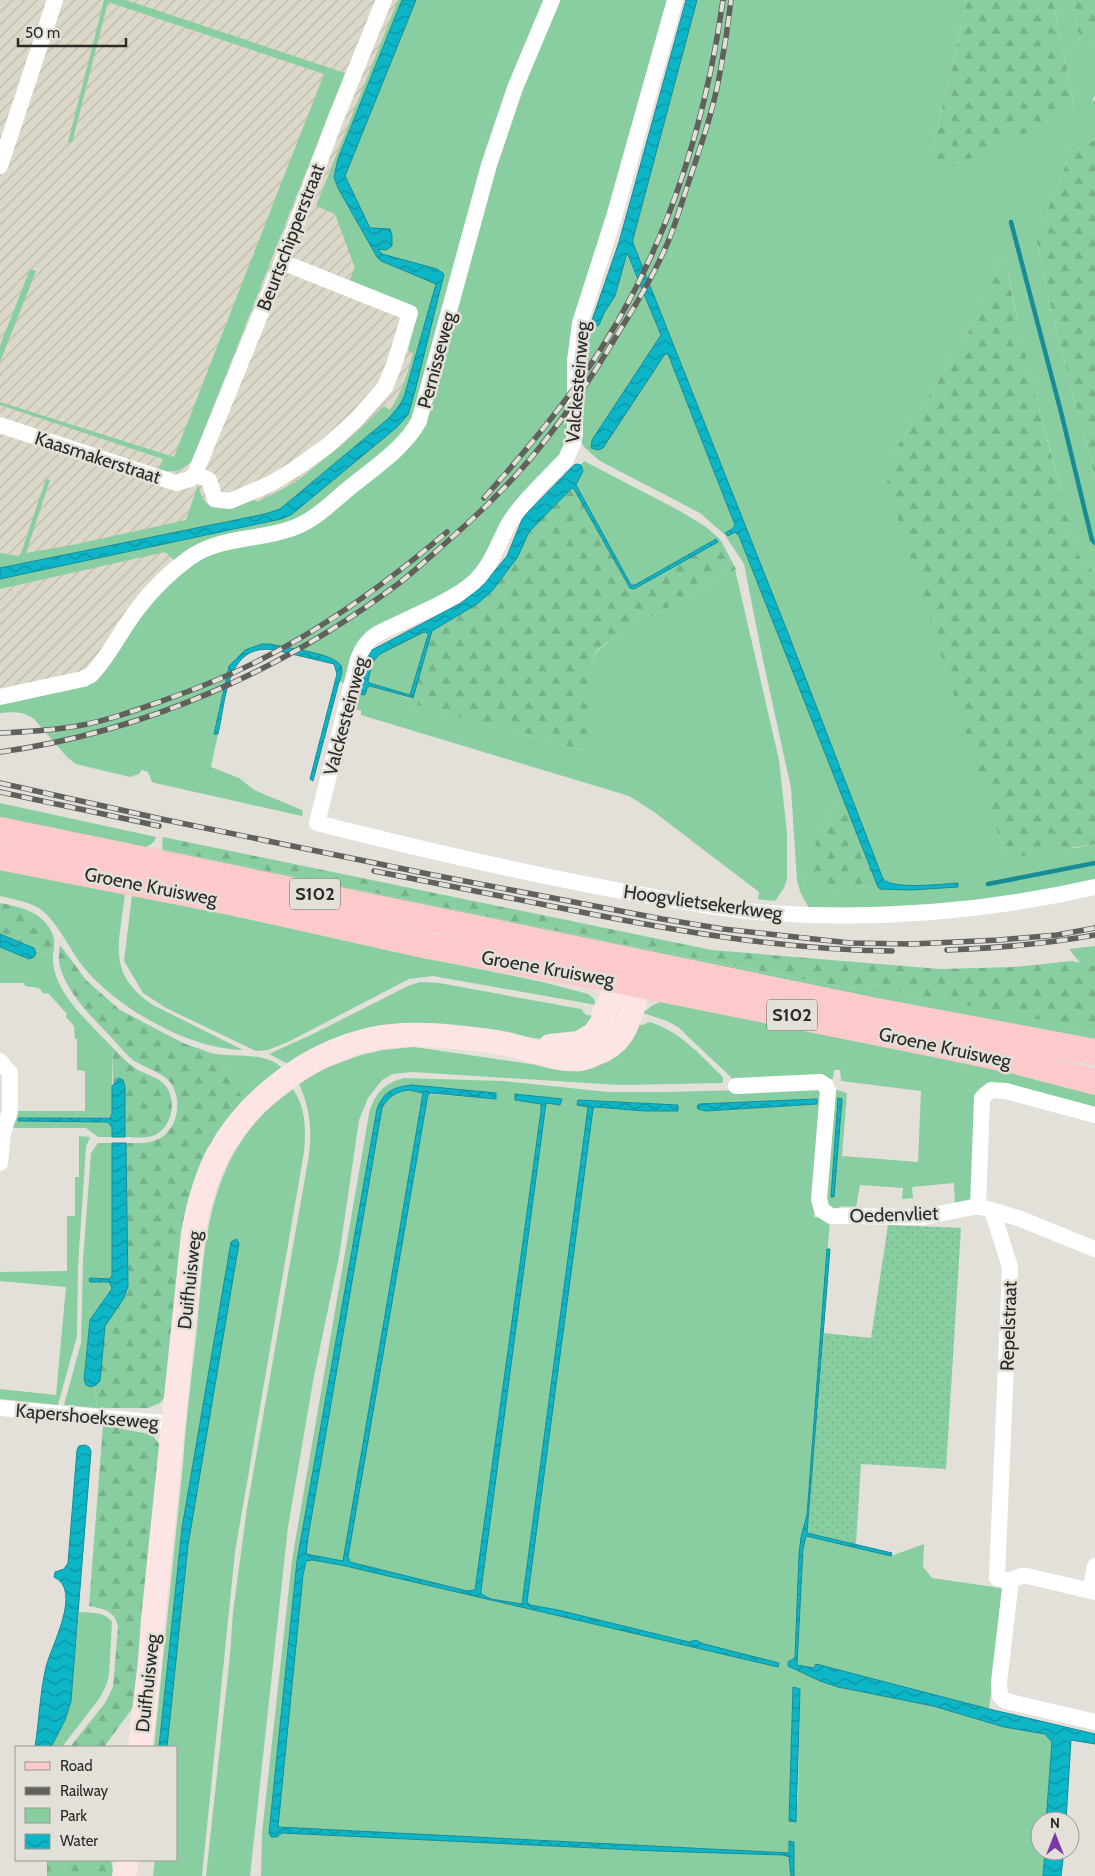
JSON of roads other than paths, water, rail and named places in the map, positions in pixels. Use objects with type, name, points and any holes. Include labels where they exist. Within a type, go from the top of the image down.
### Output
[{"type":"main road","name":"Groene Kruisweg","points":[[0,830],[636,973],[1015,1061],[1095,1082]]},
{"type":"main road","name":"Groene Kruisweg","points":[[0,856],[236,903],[428,946],[543,968],[636,973],[876,1011],[1095,1052]]},
{"type":"main road","points":[[543,968],[592,988],[602,996],[605,1010]]},
{"type":"main road","name":"Duifhuisweg","points":[[513,1046],[561,1046],[579,1043],[594,1034],[602,1023],[605,1010],[636,973]]},
{"type":"main road","name":"Duifhuisweg","points":[[140,1746],[193,1233],[203,1189],[217,1156],[239,1124],[260,1101],[291,1076],[312,1062],[345,1047],[372,1039],[425,1035],[454,1037],[513,1046],[557,1059],[583,1059],[609,1050],[625,1030],[636,973]]},
{"type":"main road","points":[[124,1876],[127,1861]]},
{"type":"street","points":[[0,166],[55,0]]},
{"type":"street","name":"Beurtschipperstraat","points":[[194,474],[282,262],[334,123],[384,0]]},
{"type":"street","name":"Pernisseweg","points":[[0,697],[83,679],[91,675],[139,607],[160,584],[189,558],[207,548],[225,542],[283,531],[309,521],[381,462],[414,431],[419,421],[489,165],[515,88],[552,0]]},
{"type":"street","name":"Valckesteinweg","points":[[317,823],[356,664],[363,647],[377,634],[455,595],[475,581],[488,565],[508,525],[516,514],[566,459],[570,452],[575,434],[575,361],[580,323],[611,226],[675,0]]},
{"type":"street","points":[[194,474],[209,480],[214,499],[222,501],[230,501],[270,484],[327,446],[375,400],[385,387],[390,376],[410,313],[282,262]]},
{"type":"street","name":"Kaasmakerstraat","points":[[0,425],[176,483],[190,480],[194,474]]},
{"type":"street","name":"Hoogvlietsekerkweg","points":[[317,823],[450,856],[571,882],[706,906],[756,912],[832,915],[921,912],[1017,902],[1095,887]]},
{"type":"street","points":[[0,1062],[10,1074],[10,1112],[3,1132],[0,1163]]},
{"type":"street","name":"Oedenvliet","points":[[736,1086],[820,1082],[826,1086],[828,1091],[820,1199],[822,1210],[831,1216],[924,1217],[985,1208]]},
{"type":"street","name":"Repelstraat","points":[[1095,1115],[1006,1091],[991,1090],[982,1098],[985,1208],[1010,1267],[1000,1696],[1006,1701],[1095,1722]]},
{"type":"street","points":[[985,1208],[1018,1218],[1095,1249]]},
{"type":"street","name":"Kapershoekseweg","points":[[0,1408],[173,1424]]},
{"type":"street","points":[[1004,1579],[1027,1576],[1092,1592],[1095,1566]]},
{"type":"water","points":[[402,0],[416,0],[345,176],[370,228],[390,229],[392,246],[386,250],[378,249],[382,254],[437,269],[444,274],[408,415],[396,428],[291,515],[281,519],[0,579],[0,568],[265,514],[280,509],[389,418],[399,406],[404,397],[436,284],[381,261],[377,257],[338,188],[334,177],[338,159]]},
{"type":"water","points":[[686,0],[697,0],[633,243],[788,633],[883,879],[888,882],[907,885],[958,883],[958,887],[911,890],[880,889],[878,887],[739,536],[735,532],[728,536],[725,533],[735,525],[668,354],[665,354],[603,448],[598,450],[591,448],[592,440],[661,335],[627,253],[615,296],[599,325],[591,323],[619,242]]},
{"type":"water","points":[[574,465],[581,465],[583,471],[576,485],[631,585],[635,585],[716,539],[718,542],[634,589],[630,588],[572,488],[529,532],[517,558],[492,591],[477,604],[432,631],[413,698],[370,686],[367,688],[365,695],[358,694],[367,657],[372,650],[461,603],[481,587],[507,556],[523,517]],"holes":[[[424,632],[428,633],[410,695],[369,683],[372,663],[380,654]]]},
{"type":"water","points":[[262,644],[320,654],[337,661],[341,666],[341,676],[313,781],[310,779],[337,674],[334,664],[275,650],[259,650],[247,655],[238,664],[231,676],[218,734],[214,734],[229,666],[245,650]]},
{"type":"water","points":[[0,934],[34,948],[36,953],[34,957],[29,959],[0,947]]},
{"type":"water","points":[[119,1078],[123,1080],[125,1087],[125,1137],[112,1137],[112,1127],[108,1122],[18,1121],[19,1118],[110,1118],[112,1114],[112,1086]]},
{"type":"water","points":[[406,1086],[496,1093],[496,1099],[428,1094],[348,1557],[350,1562],[467,1591],[475,1590],[541,1111],[541,1104],[515,1100],[515,1094],[562,1099],[560,1105],[546,1103],[481,1590],[481,1594],[491,1599],[522,1604],[588,1107],[577,1105],[578,1100],[678,1105],[678,1111],[645,1111],[595,1107],[593,1109],[527,1602],[530,1605],[689,1642],[696,1640],[704,1644],[779,1663],[778,1667],[341,1565],[312,1560],[306,1561],[303,1575],[278,1827],[789,1853],[789,1841],[794,1842],[794,1876],[791,1876],[789,1857],[783,1855],[657,1851],[282,1833],[277,1837],[271,1837],[269,1833],[297,1561],[377,1109],[386,1094]],"holes":[[[409,1090],[423,1093],[343,1561],[306,1554],[382,1108],[397,1093]]]},
{"type":"water","points":[[838,1098],[842,1099],[834,1197],[831,1197]]},
{"type":"water","points":[[817,1099],[817,1104],[706,1111],[698,1109],[697,1106],[699,1104]]},
{"type":"water","points":[[112,1143],[126,1143],[128,1286],[124,1298],[105,1326],[100,1381],[91,1387],[86,1385],[84,1380],[90,1320],[112,1288],[109,1282],[90,1282],[89,1280],[90,1278],[109,1279],[112,1276]]},
{"type":"water","points":[[236,1239],[239,1243],[188,1545],[167,1746],[159,1746],[182,1528],[231,1242]]},
{"type":"water","points":[[827,1249],[830,1249],[807,1533],[892,1553],[891,1556],[806,1536],[803,1549],[797,1665],[814,1668],[816,1664],[989,1709],[1095,1734],[1095,1744],[1071,1740],[1067,1811],[1047,1811],[1052,1742],[1045,1734],[1004,1727],[933,1706],[838,1687],[788,1666],[788,1662],[795,1658],[799,1554],[807,1515]]},
{"type":"water","points":[[85,1445],[91,1451],[71,1701],[65,1720],[52,1746],[35,1746],[46,1667],[66,1606],[66,1594],[62,1584],[54,1577],[55,1572],[64,1569],[68,1563],[77,1450],[79,1446]]},
{"type":"water","points":[[793,1687],[800,1689],[796,1822],[789,1821]]},
{"type":"water","points":[[1044,1861],[1063,1861],[1061,1876],[1043,1876]]},
{"type":"waterway","points":[[1011,222],[1062,416],[1092,540],[1095,543]]},
{"type":"waterway","points":[[988,884],[1095,863]]},
{"type":"railway","points":[[484,498],[534,441],[580,380],[608,337],[633,292],[655,246],[674,199],[690,150],[704,101],[723,0]]},
{"type":"railway","points":[[0,752],[54,743],[107,730],[159,713],[210,693],[259,670],[307,644],[398,584],[497,495],[540,447],[581,392],[636,304],[668,243],[713,106],[723,58],[731,0]]},
{"type":"railway","points":[[0,733],[56,729],[102,721],[212,682],[260,660],[310,633],[357,602],[447,532]]},
{"type":"railway","points":[[0,783],[166,820],[433,875],[723,929],[850,943],[912,944],[1057,935],[1095,928]]},
{"type":"railway","points":[[0,792],[159,826]]},
{"type":"railway","points":[[374,871],[691,932],[811,947],[892,951]]},
{"type":"railway","points":[[947,950],[1021,945],[1095,935]]}]
